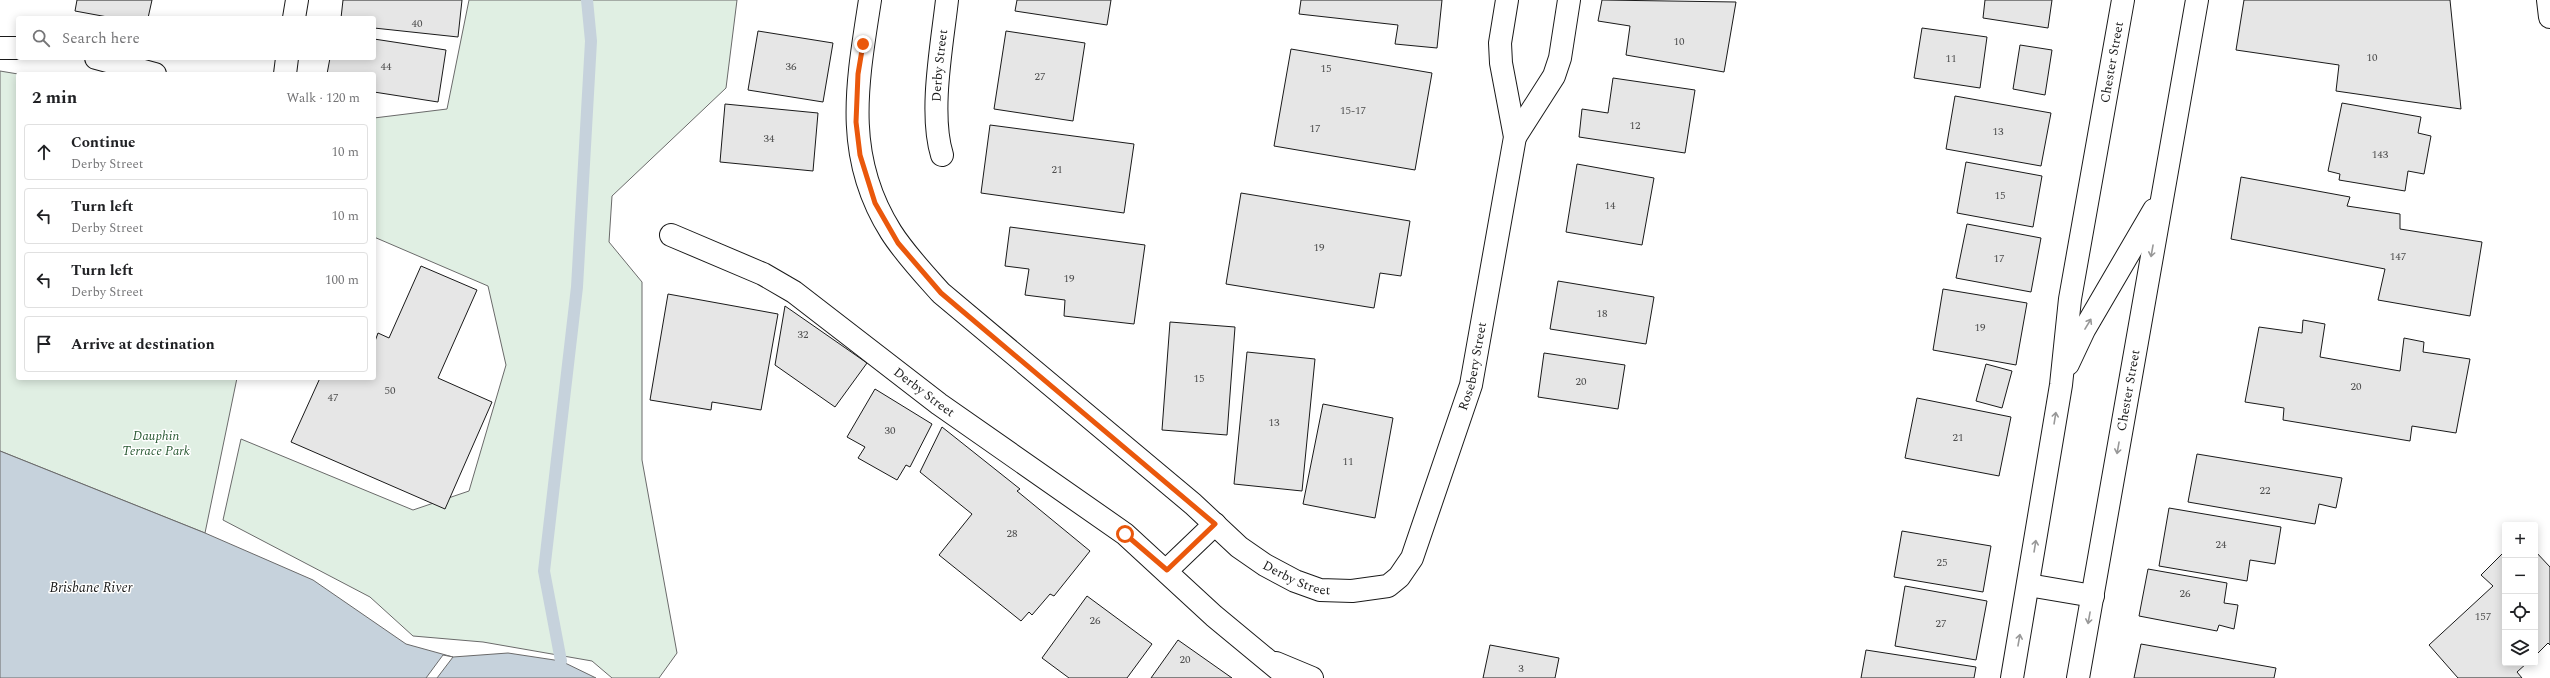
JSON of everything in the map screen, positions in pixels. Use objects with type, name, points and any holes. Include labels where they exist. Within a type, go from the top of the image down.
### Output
[{"type":"street","points":[[294,16],[298,0]]},
{"type":"street","name":"Derby Street","points":[[870,0],[858,74],[856,122],[860,155],[868,187],[891,233],[941,293],[1252,556],[1284,576],[1310,588],[1358,591],[1379,588],[1393,582]]},
{"type":"street","name":"Derby Street","points":[[942,155],[938,141],[937,117],[947,0]]},
{"type":"street","name":"Rosebery Street","points":[[1393,582],[1412,558],[1469,392],[1515,137],[1501,63],[1500,43],[1507,0]]},
{"type":"street","name":"Rosebery Street","points":[[1515,137],[1554,76],[1560,58],[1569,0]]},
{"type":"street","name":"Chester Street","points":[[2012,678],[2061,385],[2070,299],[2122,0]]},
{"type":"street","name":"Chester Street","points":[[2078,678],[2197,0]]},
{"type":"street","points":[[2548,0],[2550,17]]},
{"type":"street","points":[[0,48],[16,48]]},
{"type":"street","points":[[103,60],[148,72]]},
{"type":"street","points":[[285,72],[288,60]]},
{"type":"street","name":"Chester Street","points":[[2061,385],[2078,342],[2147,223],[2164,185]]},
{"type":"street","name":"Derby Street","points":[[671,235],[763,274],[794,292],[939,404],[1125,534],[1167,570],[1214,616],[1271,661],[1289,678]]},
{"type":"street","points":[[1167,570],[1215,524]]},
{"type":"street","points":[[2028,585],[2093,596]]},
{"type":"street","name":"Derby Street","points":[[1271,661],[1312,678]]},
{"type":"green space","points":[[469,0],[737,0],[726,88],[612,196],[609,242],[642,282],[642,460],[677,653],[659,678],[612,678],[592,661],[483,642],[413,636],[370,597],[223,520],[241,439],[413,510],[469,491],[506,365],[488,286],[376,238],[376,118],[447,109]]},
{"type":"green space","name":"Dauphin Terrace Park","points":[[0,71],[16,74],[16,380],[237,380],[205,533],[0,451]]},
{"type":"water","name":"Brisbane River","points":[[0,451],[205,533],[313,580],[406,644],[453,657],[508,653],[561,661],[596,678],[0,678]]},
{"type":"pier","points":[[443,655],[453,657],[437,678],[426,678]]},
{"type":"building","points":[[77,0],[152,0],[148,16],[102,16],[75,11]]},
{"type":"building","points":[[343,0],[462,0],[458,37],[376,28],[376,16],[341,16]]},
{"type":"building","points":[[1017,0],[1111,0],[1107,25],[1015,11]]},
{"type":"building","points":[[1301,0],[1442,0],[1437,48],[1395,44],[1398,25],[1299,14]]},
{"type":"building","points":[[1602,0],[1736,2],[1724,72],[1626,55],[1630,26],[1598,21]]},
{"type":"building","points":[[1985,0],[2052,0],[2048,28],[1983,18]]},
{"type":"building","points":[[2244,0],[2450,0],[2461,109],[2336,91],[2339,65],[2236,50]]},
{"type":"building","points":[[1922,28],[1987,37],[1980,88],[1914,78]]},
{"type":"building","points":[[758,31],[833,43],[823,102],[748,90]]},
{"type":"building","points":[[1006,31],[1085,43],[1073,121],[994,109]]},
{"type":"building","points":[[376,39],[446,50],[438,102],[376,92],[376,72],[327,72],[330,60],[376,60]]},
{"type":"building","points":[[2020,45],[2052,50],[2045,95],[2013,89]]},
{"type":"building","points":[[1291,49],[1432,73],[1415,170],[1274,146]]},
{"type":"building","points":[[1613,78],[1695,90],[1685,153],[1579,137],[1582,109],[1608,113]]},
{"type":"building","points":[[1955,96],[2051,113],[2041,166],[1946,149]]},
{"type":"building","points":[[2342,103],[2421,117],[2418,133],[2431,136],[2424,174],[2408,171],[2405,191],[2339,180],[2340,174],[2328,171]]},
{"type":"building","points":[[725,104],[818,113],[813,171],[720,162]]},
{"type":"building","points":[[990,125],[1134,144],[1124,213],[981,193]]},
{"type":"building","points":[[1966,162],[2042,176],[2033,227],[1957,213]]},
{"type":"building","points":[[1577,164],[1654,178],[1642,245],[1566,232]]},
{"type":"building","points":[[2241,177],[2350,197],[2347,206],[2400,214],[2400,229],[2482,242],[2470,316],[2378,300],[2385,269],[2231,239]]},
{"type":"building","points":[[1241,193],[1410,221],[1401,276],[1380,273],[1374,308],[1226,284]]},
{"type":"building","points":[[1967,224],[2041,238],[2031,292],[1956,278]]},
{"type":"building","points":[[1010,227],[1145,245],[1134,324],[1064,316],[1065,300],[1025,295],[1029,269],[1005,266]]},
{"type":"building","points":[[421,266],[477,290],[438,378],[492,402],[445,509],[291,442],[319,380],[376,380],[376,338],[378,333],[389,338]]},
{"type":"building","points":[[1558,281],[1654,297],[1646,344],[1550,329]]},
{"type":"building","points":[[1943,289],[2027,303],[2016,365],[1933,350]]},
{"type":"building","points":[[668,294],[778,314],[761,410],[712,402],[711,410],[650,400]]},
{"type":"building","points":[[785,306],[867,363],[835,407],[775,365]]},
{"type":"building","points":[[2303,320],[2325,324],[2320,357],[2400,371],[2404,338],[2424,342],[2423,352],[2470,359],[2456,433],[2412,426],[2410,441],[2283,420],[2284,408],[2245,402],[2259,327],[2302,333]]},
{"type":"building","points":[[1170,322],[1235,327],[1227,435],[1162,430]]},
{"type":"building","points":[[1247,352],[1315,359],[1302,491],[1234,484]]},
{"type":"building","points":[[1544,353],[1625,365],[1618,409],[1538,397]]},
{"type":"building","points":[[1986,364],[2012,371],[2002,408],[1976,401]]},
{"type":"building","points":[[875,389],[932,424],[910,467],[906,465],[897,480],[858,458],[865,447],[847,437]]},
{"type":"building","points":[[1917,398],[2011,417],[1999,476],[1905,458]]},
{"type":"building","points":[[1323,404],[1393,418],[1375,518],[1303,504]]},
{"type":"building","points":[[942,427],[1020,489],[1017,491],[1090,551],[1054,596],[1050,594],[1032,615],[1029,612],[1021,621],[939,555],[972,514],[920,472]]},
{"type":"building","points":[[2197,454],[2342,478],[2336,508],[2319,504],[2315,524],[2188,502]]},
{"type":"building","points":[[2169,508],[2281,527],[2275,564],[2250,560],[2247,581],[2159,566]]},
{"type":"building","points":[[1902,531],[1991,546],[1983,592],[1894,577]]},
{"type":"building","points":[[2502,554],[2502,666],[2524,666],[2517,672],[2522,678],[2458,678],[2429,645],[2493,586],[2481,575]]},
{"type":"building","points":[[2538,554],[2550,567],[2550,645],[2548,643],[2538,653]]},
{"type":"building","points":[[2148,569],[2227,583],[2224,603],[2238,605],[2234,629],[2219,625],[2217,631],[2139,616]]},
{"type":"building","points":[[1905,586],[1987,601],[1976,660],[1895,646]]},
{"type":"building","points":[[1087,596],[1152,644],[1127,678],[1069,678],[1042,658]]},
{"type":"building","points":[[1178,640],[1232,678],[1151,678]]},
{"type":"building","points":[[2141,644],[2276,668],[2274,678],[2134,678]]},
{"type":"building","points":[[1490,645],[1559,658],[1555,678],[1483,678]]},
{"type":"building","points":[[1866,650],[1976,667],[1974,678],[1861,678]]},
{"type":"waterway","points":[[561,661],[544,571],[577,287],[591,41],[587,0]]},
{"type":"route","points":[[863,44],[858,74],[856,100],[856,122],[860,155],[868,187],[880,214],[898,243],[941,293],[1020,361],[1204,513],[1215,524],[1167,570],[1125,534]]}]
